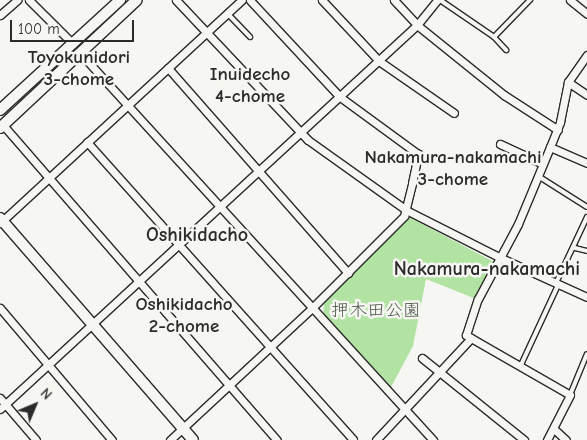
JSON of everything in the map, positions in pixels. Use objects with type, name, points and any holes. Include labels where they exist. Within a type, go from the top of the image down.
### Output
[{"type":"street","points":[[0,15],[17,0]]},
{"type":"street","points":[[29,0],[73,44]]},
{"type":"street","points":[[0,110],[120,0]]},
{"type":"street","points":[[137,0],[1,127],[139,281],[277,440]]},
{"type":"street","points":[[176,0],[301,132],[406,210],[557,285],[587,297]]},
{"type":"street","points":[[193,440],[1,221],[242,0]]},
{"type":"street","points":[[170,440],[311,309],[404,216],[418,154],[340,97],[250,0]]},
{"type":"street","points":[[322,0],[379,61],[454,113]]},
{"type":"street","points":[[394,0],[417,25],[504,95],[558,130]]},
{"type":"street","points":[[3,407],[379,61],[417,25],[439,0]]},
{"type":"street","points":[[570,0],[587,14]]},
{"type":"street","points":[[80,53],[403,410],[434,440]]},
{"type":"street","points":[[547,440],[570,395],[520,368],[466,335],[478,299],[501,258],[558,130],[568,82],[587,55]]},
{"type":"street","points":[[168,68],[348,273]]},
{"type":"street","points":[[568,82],[587,95]]},
{"type":"street","points":[[87,142],[353,440]]},
{"type":"street","points":[[500,144],[544,164]]},
{"type":"street","points":[[550,148],[587,163]]},
{"type":"street","points":[[0,308],[112,440]]},
{"type":"street","points":[[376,440],[471,338]]},
{"type":"street","points":[[422,358],[438,373],[524,440]]},
{"type":"street","points":[[0,398],[3,407],[36,440]]},
{"type":"street","points":[[554,429],[566,440]]},
{"type":"lane","points":[[439,0],[494,37],[506,50]]},
{"type":"lane","points":[[494,37],[530,0]]},
{"type":"lane","points":[[228,14],[250,38]]},
{"type":"lane","points":[[538,176],[587,207]]},
{"type":"lane","points":[[520,368],[575,248],[587,217]]},
{"type":"lane","points":[[575,248],[587,252]]},
{"type":"lane","points":[[570,395],[587,354]]},
{"type":"green space","name":"押木田公園","points":[[409,217],[496,263],[476,299],[426,279],[413,346],[390,389],[323,315],[324,304]]},
{"type":"district","name":"Toyokunidori 3-chome","points":[[79,69]]},
{"type":"district","name":"Inuidecho 4-chome","points":[[250,86]]},
{"type":"district","name":"Nakamura-nakamachi 3-chome","points":[[453,169]]},
{"type":"district","name":"Oshikidacho","points":[[197,234]]},
{"type":"district","name":"Nakamura-nakamachi","points":[[487,268]]},
{"type":"district","name":"Oshikidacho 2-chome","points":[[184,316]]}]
